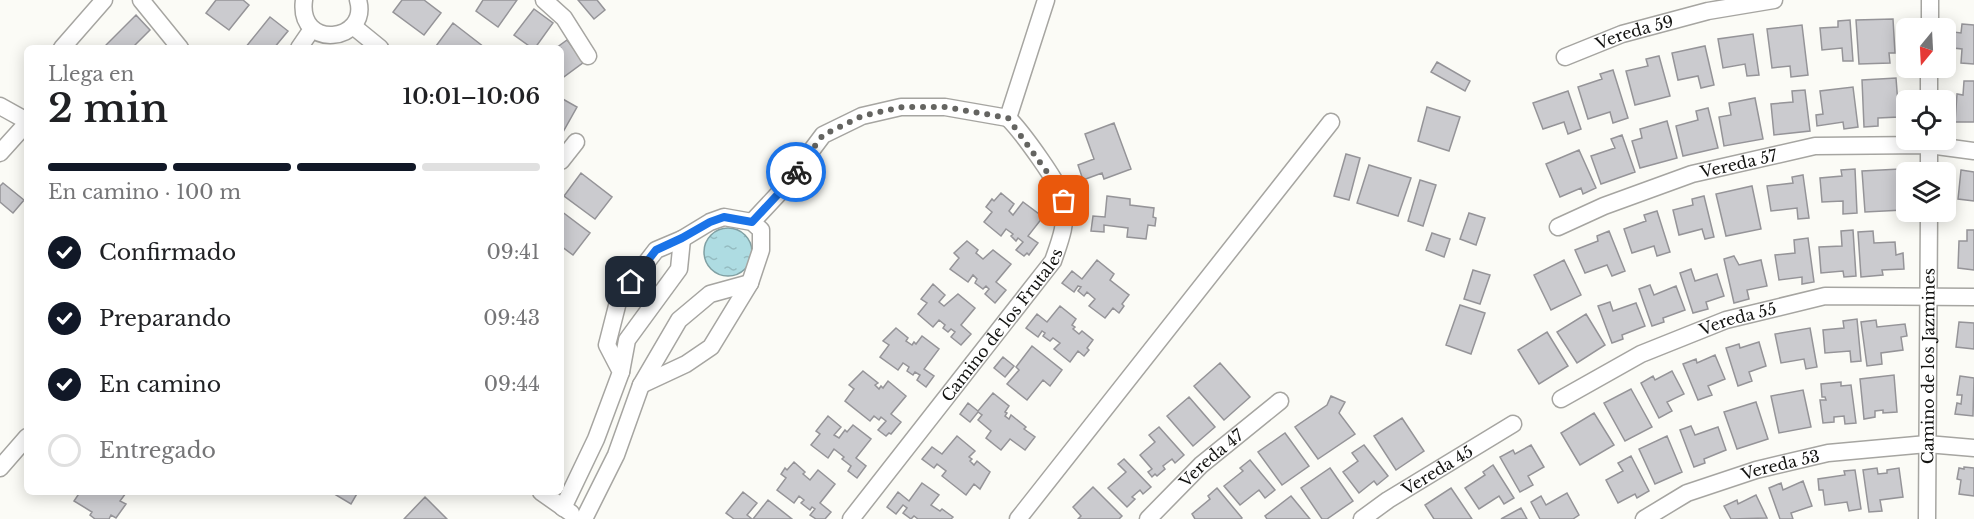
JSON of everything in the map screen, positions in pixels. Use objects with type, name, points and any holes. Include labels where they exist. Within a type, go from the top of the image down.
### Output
[{"type":"street","points":[[65,45],[104,0]]},
{"type":"street","points":[[141,0],[178,45]]},
{"type":"street","points":[[304,0],[305,20],[312,29],[333,36],[344,33],[353,26],[359,17],[358,0]]},
{"type":"street","points":[[544,0],[564,18],[588,56]]},
{"type":"street","points":[[752,222],[781,191],[823,135],[862,116],[902,107],[945,107],[1008,118],[1046,0]]},
{"type":"street","name":"Vereda 59","points":[[1565,57],[1622,34],[1665,22],[1708,11],[1774,0]]},
{"type":"street","points":[[1930,0],[1930,18]]},
{"type":"street","points":[[353,26],[376,45]]},
{"type":"street","points":[[301,45],[312,29]]},
{"type":"street","points":[[0,106],[24,120]]},
{"type":"street","name":"Camino de los Frutales","points":[[851,519],[1053,261],[1064,232],[1064,201],[1055,183],[1008,118]]},
{"type":"street","points":[[1018,519],[1331,122]]},
{"type":"street","points":[[0,153],[24,125]]},
{"type":"street","points":[[564,157],[576,142]]},
{"type":"street","name":"Vereda 57","points":[[1558,227],[1604,206],[1692,174],[1815,146],[1896,143]]},
{"type":"street","name":"Vereda 57","points":[[1956,147],[1974,151]]},
{"type":"street","points":[[621,372],[608,345],[619,298],[656,250],[724,217],[752,222],[761,230],[761,250],[750,283],[711,347],[686,364],[641,385]]},
{"type":"street","name":"Camino de los Jazmines","points":[[1927,519],[1929,222]]},
{"type":"street","points":[[563,508],[596,439],[621,372],[627,340],[679,269],[682,238]]},
{"type":"street","points":[[584,519],[616,454],[641,385],[679,320],[710,294],[750,283]]},
{"type":"street","name":"Vereda 55","points":[[1561,399],[1641,354],[1726,320],[1825,296],[1974,297]]},
{"type":"street","name":"Vereda 47","points":[[1148,519],[1201,465],[1280,401]]},
{"type":"street","name":"Vereda 45","points":[[1362,519],[1388,500],[1513,424]]},
{"type":"street","points":[[0,468],[24,440]]},
{"type":"street","name":"Vereda 53","points":[[1644,519],[1687,494],[1756,470],[1828,453],[1926,444],[1974,448]]},
{"type":"street","points":[[545,495],[578,519]]},
{"type":"water","points":[[723,228],[733,228],[748,238],[752,252],[751,261],[742,272],[733,276],[723,276],[708,266],[704,257],[704,247],[714,232]]},
{"type":"building","points":[[216,0],[243,0],[249,5],[229,30],[206,13]]},
{"type":"building","points":[[402,0],[424,0],[441,13],[424,35],[393,12]]},
{"type":"building","points":[[483,0],[517,0],[498,27],[476,11]]},
{"type":"building","points":[[578,0],[597,0],[605,10],[594,19]]},
{"type":"building","points":[[534,9],[553,23],[537,45],[528,45],[514,35]]},
{"type":"building","points":[[136,15],[150,30],[135,45],[106,45]]},
{"type":"building","points":[[270,17],[288,31],[276,45],[247,45]]},
{"type":"building","points":[[1893,19],[1895,53],[1889,53],[1890,63],[1859,64],[1856,20]]},
{"type":"building","points":[[1850,20],[1853,61],[1843,61],[1842,48],[1822,50],[1820,28],[1838,27],[1838,21]]},
{"type":"building","points":[[453,23],[481,45],[437,45]]},
{"type":"building","points":[[1962,24],[1974,25],[1974,64],[1961,63],[1962,49],[1956,48],[1956,32],[1961,33]]},
{"type":"building","points":[[1802,25],[1808,75],[1791,77],[1790,66],[1772,68],[1767,29]]},
{"type":"building","points":[[1753,34],[1759,75],[1747,76],[1745,64],[1723,68],[1718,39]]},
{"type":"building","points":[[567,40],[584,62],[564,77],[564,45],[560,45]]},
{"type":"building","points":[[1705,46],[1714,85],[1701,88],[1698,76],[1678,80],[1672,53]]},
{"type":"building","points":[[1659,56],[1670,96],[1635,105],[1626,71],[1648,66],[1646,59]]},
{"type":"building","points":[[1437,62],[1470,81],[1465,91],[1431,72]]},
{"type":"building","points":[[1613,70],[1628,118],[1613,123],[1610,112],[1588,119],[1578,87],[1602,79],[1600,74]]},
{"type":"building","points":[[1896,78],[1896,117],[1878,118],[1878,126],[1864,127],[1862,80]]},
{"type":"building","points":[[1964,81],[1974,81],[1974,122],[1956,122],[1957,94],[1963,95]]},
{"type":"building","points":[[1853,87],[1858,127],[1844,129],[1843,122],[1817,126],[1816,115],[1823,114],[1820,91]]},
{"type":"building","points":[[1805,90],[1810,131],[1774,135],[1771,104],[1793,102],[1792,91]]},
{"type":"building","points":[[1568,91],[1581,129],[1568,134],[1564,122],[1543,129],[1533,103]]},
{"type":"building","points":[[1755,98],[1763,139],[1724,146],[1719,117],[1731,115],[1729,103]]},
{"type":"building","points":[[564,100],[577,107],[564,130]]},
{"type":"building","points":[[1427,107],[1460,117],[1449,151],[1418,141]]},
{"type":"building","points":[[1708,108],[1718,148],[1683,156],[1676,126],[1698,120],[1696,111]]},
{"type":"building","points":[[1667,121],[1677,158],[1640,168],[1632,141],[1642,138],[1640,129]]},
{"type":"building","points":[[1114,123],[1131,169],[1104,179],[1102,173],[1083,180],[1078,165],[1094,159],[1085,134]]},
{"type":"building","points":[[1622,135],[1635,172],[1601,184],[1591,156],[1615,148],[1611,139]]},
{"type":"building","points":[[1579,150],[1596,188],[1583,194],[1581,188],[1560,197],[1546,164]]},
{"type":"building","points":[[1346,154],[1360,158],[1349,200],[1334,196]]},
{"type":"building","points":[[1369,165],[1411,178],[1398,216],[1357,203]]},
{"type":"building","points":[[1855,169],[1857,213],[1843,214],[1843,201],[1822,202],[1820,178],[1842,176],[1841,170]]},
{"type":"building","points":[[1896,169],[1896,210],[1865,212],[1862,171]]},
{"type":"building","points":[[1961,170],[1974,172],[1974,201],[1958,199]]},
{"type":"building","points":[[581,173],[612,197],[595,219],[564,196]]},
{"type":"building","points":[[1803,175],[1809,218],[1798,219],[1797,208],[1771,211],[1767,186],[1793,183],[1792,177]]},
{"type":"building","points":[[1420,180],[1436,185],[1423,226],[1408,221]]},
{"type":"building","points":[[3,183],[24,200],[13,213],[0,202],[0,186]]},
{"type":"building","points":[[1752,186],[1761,229],[1726,236],[1716,194]]},
{"type":"building","points":[[1001,193],[1014,204],[1009,211],[1013,215],[1023,202],[1043,217],[1028,236],[1038,243],[1029,255],[1027,253],[1024,256],[1016,250],[1023,242],[1018,238],[1016,241],[1011,236],[1013,234],[1006,229],[1001,236],[984,222],[992,212],[986,207]]},
{"type":"building","points":[[1107,196],[1130,199],[1130,205],[1154,208],[1155,226],[1148,225],[1146,239],[1127,237],[1128,228],[1104,225],[1104,232],[1091,231],[1093,216],[1105,217]]},
{"type":"building","points":[[1704,196],[1714,237],[1705,239],[1702,229],[1679,235],[1673,210],[1693,205],[1692,199]]},
{"type":"building","points":[[1657,211],[1670,252],[1657,256],[1654,246],[1632,253],[1624,229],[1646,221],[1644,215]]},
{"type":"building","points":[[564,213],[590,233],[573,255],[564,248]]},
{"type":"building","points":[[1469,213],[1485,218],[1476,245],[1460,239]]},
{"type":"building","points":[[1853,230],[1856,276],[1844,277],[1843,271],[1821,273],[1819,247],[1842,246],[1841,231]]},
{"type":"building","points":[[1967,230],[1974,230],[1974,270],[1958,268],[1959,241],[1967,241]]},
{"type":"building","points":[[1609,231],[1625,271],[1612,276],[1607,265],[1585,273],[1575,250],[1598,241],[1597,236]]},
{"type":"building","points":[[1873,231],[1874,243],[1895,242],[1896,255],[1903,253],[1904,269],[1882,270],[1883,275],[1861,277],[1858,232]]},
{"type":"building","points":[[1432,233],[1450,239],[1444,257],[1426,250]]},
{"type":"building","points":[[1808,238],[1814,282],[1802,284],[1802,277],[1779,280],[1775,255],[1795,253],[1794,240]]},
{"type":"building","points":[[967,241],[978,250],[976,253],[983,259],[993,250],[1011,264],[996,282],[1006,290],[995,303],[985,294],[989,289],[986,286],[983,289],[975,283],[977,279],[973,275],[968,282],[950,269],[959,258],[954,253]]},
{"type":"building","points":[[1734,256],[1739,265],[1761,260],[1767,286],[1747,290],[1749,299],[1734,303],[1724,259]]},
{"type":"building","points":[[1097,260],[1114,274],[1110,280],[1129,295],[1119,313],[1113,308],[1105,318],[1089,306],[1095,299],[1087,292],[1084,296],[1078,291],[1081,287],[1078,286],[1074,292],[1062,283],[1072,271],[1082,279]]},
{"type":"building","points":[[1564,260],[1581,295],[1551,310],[1534,275]]},
{"type":"building","points":[[1691,269],[1695,281],[1717,274],[1724,296],[1706,302],[1708,309],[1693,313],[1680,273]]},
{"type":"building","points":[[1473,270],[1490,275],[1480,304],[1464,299]]},
{"type":"building","points":[[933,284],[945,295],[939,302],[944,306],[958,294],[975,308],[961,325],[971,334],[961,345],[951,337],[955,332],[951,329],[948,332],[939,320],[933,327],[918,314],[927,303],[921,299]]},
{"type":"building","points":[[1650,285],[1654,295],[1676,286],[1685,310],[1663,318],[1664,322],[1652,326],[1639,289]]},
{"type":"building","points":[[1610,302],[1613,311],[1636,303],[1645,326],[1622,335],[1623,339],[1612,343],[1598,306]]},
{"type":"building","points":[[1460,305],[1485,313],[1471,354],[1446,345]]},
{"type":"building","points":[[1060,306],[1076,319],[1072,325],[1075,327],[1073,329],[1079,334],[1082,331],[1093,340],[1084,356],[1078,351],[1070,362],[1054,349],[1060,343],[1053,338],[1050,341],[1043,336],[1045,333],[1042,331],[1038,337],[1026,328],[1037,314],[1047,322]]},
{"type":"building","points":[[1586,314],[1605,345],[1577,363],[1557,332]]},
{"type":"building","points":[[1857,319],[1861,361],[1851,362],[1850,351],[1825,353],[1823,330],[1844,328],[1843,321]]},
{"type":"building","points":[[1876,320],[1877,327],[1905,324],[1907,336],[1901,337],[1903,350],[1881,353],[1882,364],[1867,366],[1861,322]]},
{"type":"building","points":[[1959,322],[1974,323],[1974,349],[1956,347]]},
{"type":"building","points":[[896,328],[908,338],[906,341],[912,345],[914,342],[916,344],[922,336],[939,349],[924,369],[934,376],[926,387],[917,380],[920,375],[915,372],[913,375],[907,371],[909,367],[903,363],[898,370],[880,357],[889,345],[883,341]]},
{"type":"building","points":[[1810,328],[1817,367],[1806,369],[1804,359],[1781,363],[1775,334]]},
{"type":"building","points":[[1547,332],[1568,366],[1539,384],[1518,350]]},
{"type":"building","points":[[1759,342],[1766,366],[1749,372],[1752,381],[1738,386],[1726,348],[1739,344],[1740,348]]},
{"type":"building","points":[[1032,346],[1062,370],[1050,386],[1043,380],[1027,400],[1007,384],[1019,370],[1016,367]]},
{"type":"building","points":[[1715,355],[1725,379],[1708,386],[1712,395],[1698,400],[1683,364],[1696,359],[1697,363]]},
{"type":"building","points":[[1003,357],[1014,366],[1005,377],[994,368]]},
{"type":"building","points":[[1220,363],[1250,397],[1224,420],[1194,386]]},
{"type":"building","points":[[863,371],[878,383],[875,385],[879,389],[881,386],[883,388],[888,381],[906,396],[891,414],[901,422],[891,434],[886,436],[878,430],[886,421],[874,416],[870,421],[845,401],[854,389],[849,385]]},
{"type":"building","points":[[1672,371],[1684,394],[1667,402],[1672,411],[1659,418],[1641,383],[1653,376],[1655,380]]},
{"type":"building","points":[[1894,375],[1897,412],[1875,411],[1875,417],[1864,419],[1860,379]]},
{"type":"building","points":[[1960,376],[1974,378],[1973,416],[1955,414],[1957,403],[1961,404],[1962,395],[1957,395]]},
{"type":"building","points":[[1841,382],[1841,386],[1851,385],[1856,423],[1845,424],[1844,416],[1834,417],[1834,422],[1823,423],[1820,400],[1826,400],[1822,397],[1821,384]]},
{"type":"building","points":[[1631,389],[1652,427],[1625,441],[1604,403]]},
{"type":"building","points":[[1803,390],[1811,427],[1779,433],[1771,396]]},
{"type":"building","points":[[993,393],[1009,406],[1005,416],[1009,419],[1011,415],[1035,437],[1025,450],[1010,439],[1001,450],[986,438],[991,431],[978,420],[982,415],[978,412],[970,422],[960,414],[968,403],[978,411]]},
{"type":"building","points":[[1331,396],[1345,402],[1339,413],[1355,434],[1318,459],[1295,427],[1327,405]]},
{"type":"building","points":[[1189,397],[1215,427],[1193,446],[1167,416]]},
{"type":"building","points":[[1756,402],[1768,439],[1737,449],[1724,412]]},
{"type":"building","points":[[1594,413],[1614,445],[1580,465],[1561,433]]},
{"type":"building","points":[[828,416],[841,427],[834,435],[839,438],[853,425],[871,439],[856,458],[866,466],[857,478],[848,471],[851,466],[842,459],[844,457],[834,449],[828,458],[811,445],[820,434],[816,431]]},
{"type":"building","points":[[1402,418],[1424,451],[1396,470],[1374,436]]},
{"type":"building","points":[[1691,426],[1695,435],[1718,427],[1726,450],[1704,459],[1705,463],[1694,467],[1680,430]]},
{"type":"building","points":[[1159,427],[1184,455],[1175,463],[1172,459],[1163,466],[1165,469],[1152,477],[1148,472],[1152,469],[1140,455],[1155,442],[1149,435]]},
{"type":"building","points":[[1285,433],[1309,466],[1282,485],[1258,452]]},
{"type":"building","points":[[957,436],[975,451],[969,457],[972,459],[970,461],[974,465],[977,461],[990,472],[980,489],[974,484],[966,495],[942,476],[946,471],[937,464],[934,468],[922,459],[932,447],[942,454]]},
{"type":"building","points":[[1667,436],[1682,472],[1655,484],[1639,449]]},
{"type":"building","points":[[1364,445],[1388,476],[1377,485],[1374,481],[1359,493],[1343,472],[1358,461],[1352,453]]},
{"type":"building","points":[[1531,445],[1544,467],[1528,476],[1533,485],[1520,492],[1500,457],[1513,450],[1515,454]]},
{"type":"building","points":[[1631,456],[1649,491],[1637,498],[1635,494],[1618,503],[1606,480],[1623,471],[1618,463]]},
{"type":"building","points":[[1124,459],[1151,487],[1143,494],[1140,490],[1132,497],[1135,499],[1127,507],[1108,488],[1126,472],[1118,464]]},
{"type":"building","points":[[1250,460],[1275,490],[1265,498],[1259,490],[1240,505],[1224,486],[1243,471],[1240,468]]},
{"type":"building","points":[[794,462],[810,480],[818,470],[835,484],[820,503],[831,512],[825,519],[816,519],[810,515],[815,509],[812,507],[810,510],[801,503],[804,500],[799,496],[794,503],[777,490],[786,478],[781,474]]},
{"type":"building","points":[[1493,465],[1514,498],[1504,504],[1499,496],[1479,509],[1465,488],[1485,475],[1483,472]]},
{"type":"building","points":[[1964,467],[1974,468],[1974,496],[1959,494],[1961,480],[1957,479],[1959,468],[1964,469]]},
{"type":"building","points":[[1330,468],[1353,501],[1327,519],[1322,519],[1301,488]]},
{"type":"building","points":[[1877,468],[1878,474],[1899,468],[1903,497],[1880,500],[1882,511],[1869,512],[1863,470]]},
{"type":"building","points":[[1855,470],[1861,509],[1849,511],[1847,502],[1825,505],[1823,490],[1819,490],[1818,479],[1845,475],[1844,471]]},
{"type":"building","points":[[1803,481],[1812,506],[1791,513],[1793,519],[1780,519],[1769,488],[1781,483],[1783,490]]},
{"type":"building","points":[[922,483],[939,495],[931,505],[940,511],[942,509],[953,517],[951,519],[918,519],[914,516],[911,519],[903,513],[907,508],[903,505],[896,514],[887,507],[898,492],[909,501]]},
{"type":"building","points":[[1093,487],[1122,516],[1119,519],[1078,519],[1081,516],[1073,507]]},
{"type":"building","points":[[1217,488],[1241,519],[1195,519],[1192,514],[1210,499],[1208,496]]},
{"type":"building","points":[[1451,488],[1472,519],[1434,519],[1425,505]]},
{"type":"building","points":[[743,492],[757,503],[747,515],[752,519],[734,519],[726,513]]},
{"type":"building","points":[[1567,493],[1579,515],[1573,519],[1540,519],[1531,502],[1541,496],[1546,505]]},
{"type":"building","points":[[78,495],[124,495],[120,501],[126,504],[116,518],[111,515],[109,519],[95,519],[90,515],[92,512],[74,501]]},
{"type":"building","points":[[336,495],[356,495],[351,504]]},
{"type":"building","points":[[1756,495],[1767,518],[1731,519],[1724,506],[1737,500],[1738,504]]},
{"type":"building","points":[[1291,496],[1310,519],[1267,519],[1265,516]]},
{"type":"building","points":[[425,497],[447,519],[404,519]]},
{"type":"building","points":[[768,500],[792,519],[753,519]]},
{"type":"building","points":[[1521,508],[1527,519],[1501,519]]},
{"type":"way so far","points":[[796,172],[823,135],[862,116],[902,107],[945,107],[1008,118],[1055,183],[1064,201]]},
{"type":"route","points":[[631,282],[656,250],[710,222],[724,217],[752,222],[796,172]]}]
